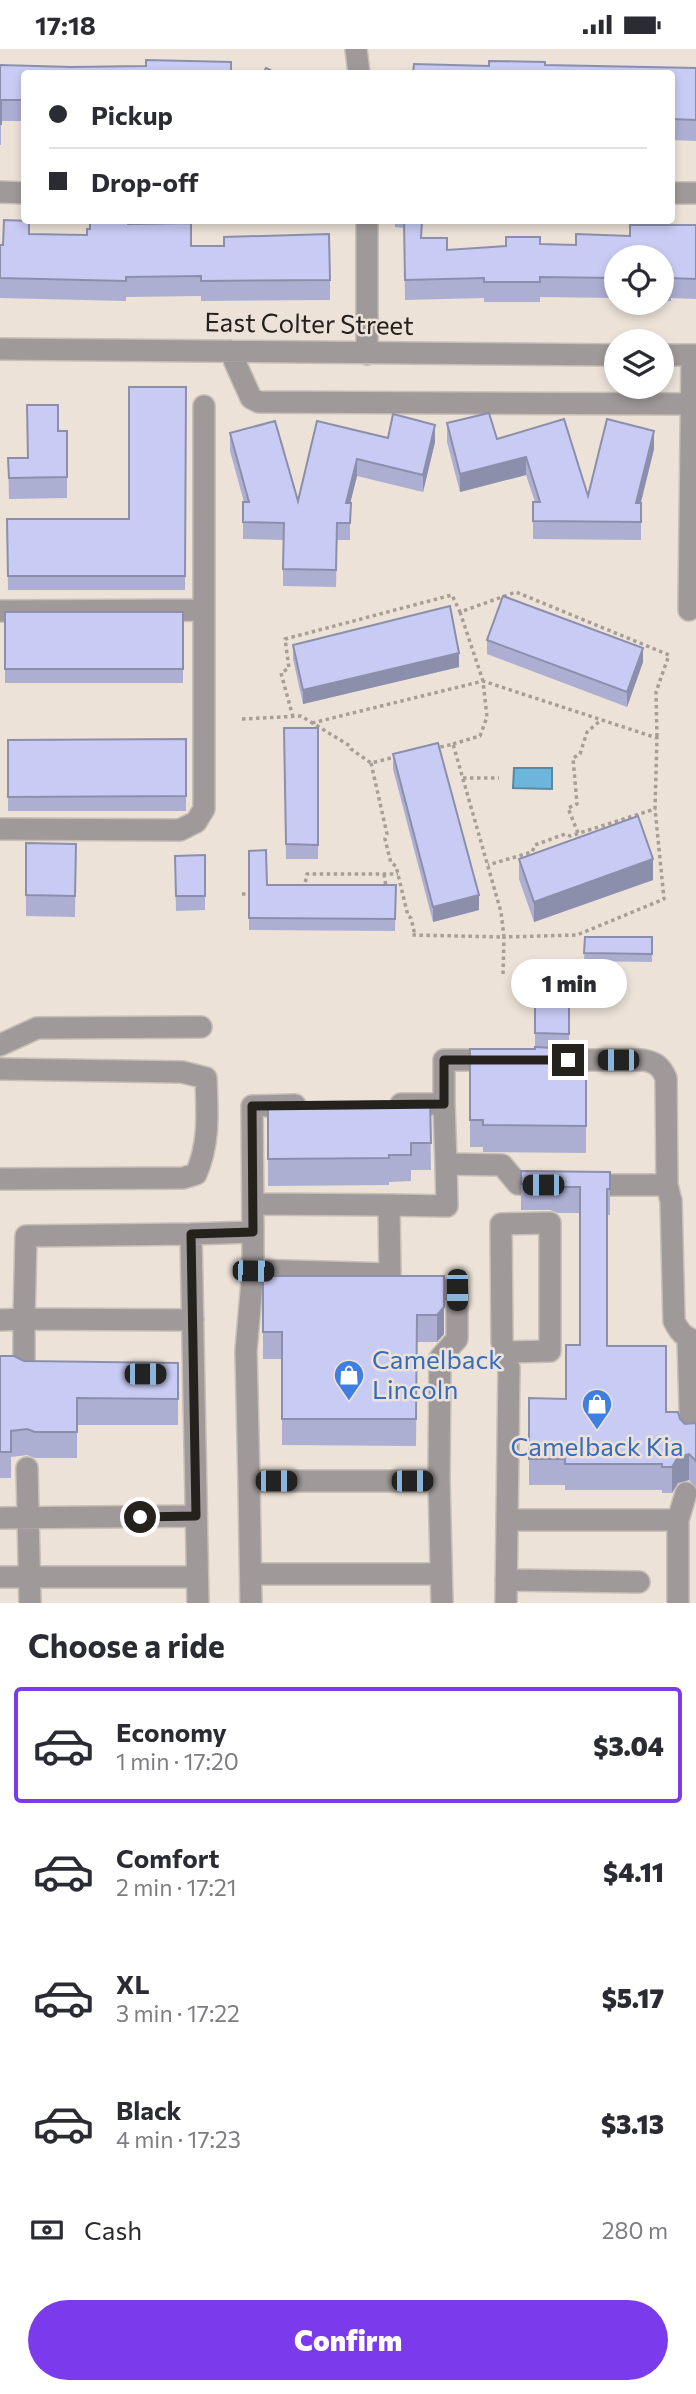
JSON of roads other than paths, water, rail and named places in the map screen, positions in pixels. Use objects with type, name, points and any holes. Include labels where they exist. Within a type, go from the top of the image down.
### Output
[{"type":"street","points":[[356,49],[359,70]]},
{"type":"street","points":[[0,193],[21,193]]},
{"type":"street","points":[[675,193],[696,193]]},
{"type":"street","points":[[367,224],[367,354]]},
{"type":"street","name":"East Colter Street","points":[[0,349],[604,355]]},
{"type":"street","points":[[230,351],[251,398],[259,402],[694,404]]},
{"type":"street","points":[[674,355],[694,355],[689,610]]},
{"type":"street","points":[[0,829],[180,830],[196,823],[204,809],[204,407]]},
{"type":"street","points":[[0,611],[204,610]]},
{"type":"street","points":[[0,1045],[37,1028],[201,1027]]},
{"type":"street","points":[[253,1204],[447,1206],[444,1060],[652,1062],[662,1068],[666,1078],[667,1185],[671,1201],[674,1321],[679,1331],[692,1340],[691,1438]]},
{"type":"street","points":[[0,1069],[182,1072],[206,1078],[208,1132],[203,1158],[196,1174],[183,1178],[0,1179]]},
{"type":"street","points":[[375,1105],[444,1104]]},
{"type":"street","points":[[251,1603],[246,1351],[253,1271],[252,1106],[320,1105]]},
{"type":"street","points":[[446,1164],[502,1165],[518,1184],[667,1185]]},
{"type":"street","points":[[389,1205],[390,1274],[404,1290],[457,1290],[457,1339],[440,1358],[442,1603]]},
{"type":"street","points":[[505,1352],[550,1351],[550,1223],[501,1224],[502,1342],[509,1368],[506,1603]]},
{"type":"street","points":[[63,1374],[24,1374],[26,1236],[253,1232]]},
{"type":"street","points":[[191,1234],[198,1603]]},
{"type":"street","points":[[253,1271],[390,1274]]},
{"type":"street","points":[[0,1319],[193,1320]]},
{"type":"street","points":[[167,1374],[194,1374]]},
{"type":"street","points":[[27,1468],[30,1603]]},
{"type":"street","points":[[249,1482],[439,1481]]},
{"type":"street","points":[[678,1603],[678,1520],[686,1493]]},
{"type":"street","points":[[0,1518],[196,1516]]},
{"type":"street","points":[[507,1520],[678,1520]]},
{"type":"street","points":[[251,1574],[441,1574]]},
{"type":"street","points":[[0,1577],[197,1577]]},
{"type":"street","points":[[506,1580],[639,1582]]},
{"type":"water","points":[[514,768],[552,768],[552,789],[513,788]]},
{"type":"place","name":"Camelback Lincoln","points":[[349,1402]]},
{"type":"place","name":"Camelback Kia","points":[[597,1431]]}]
